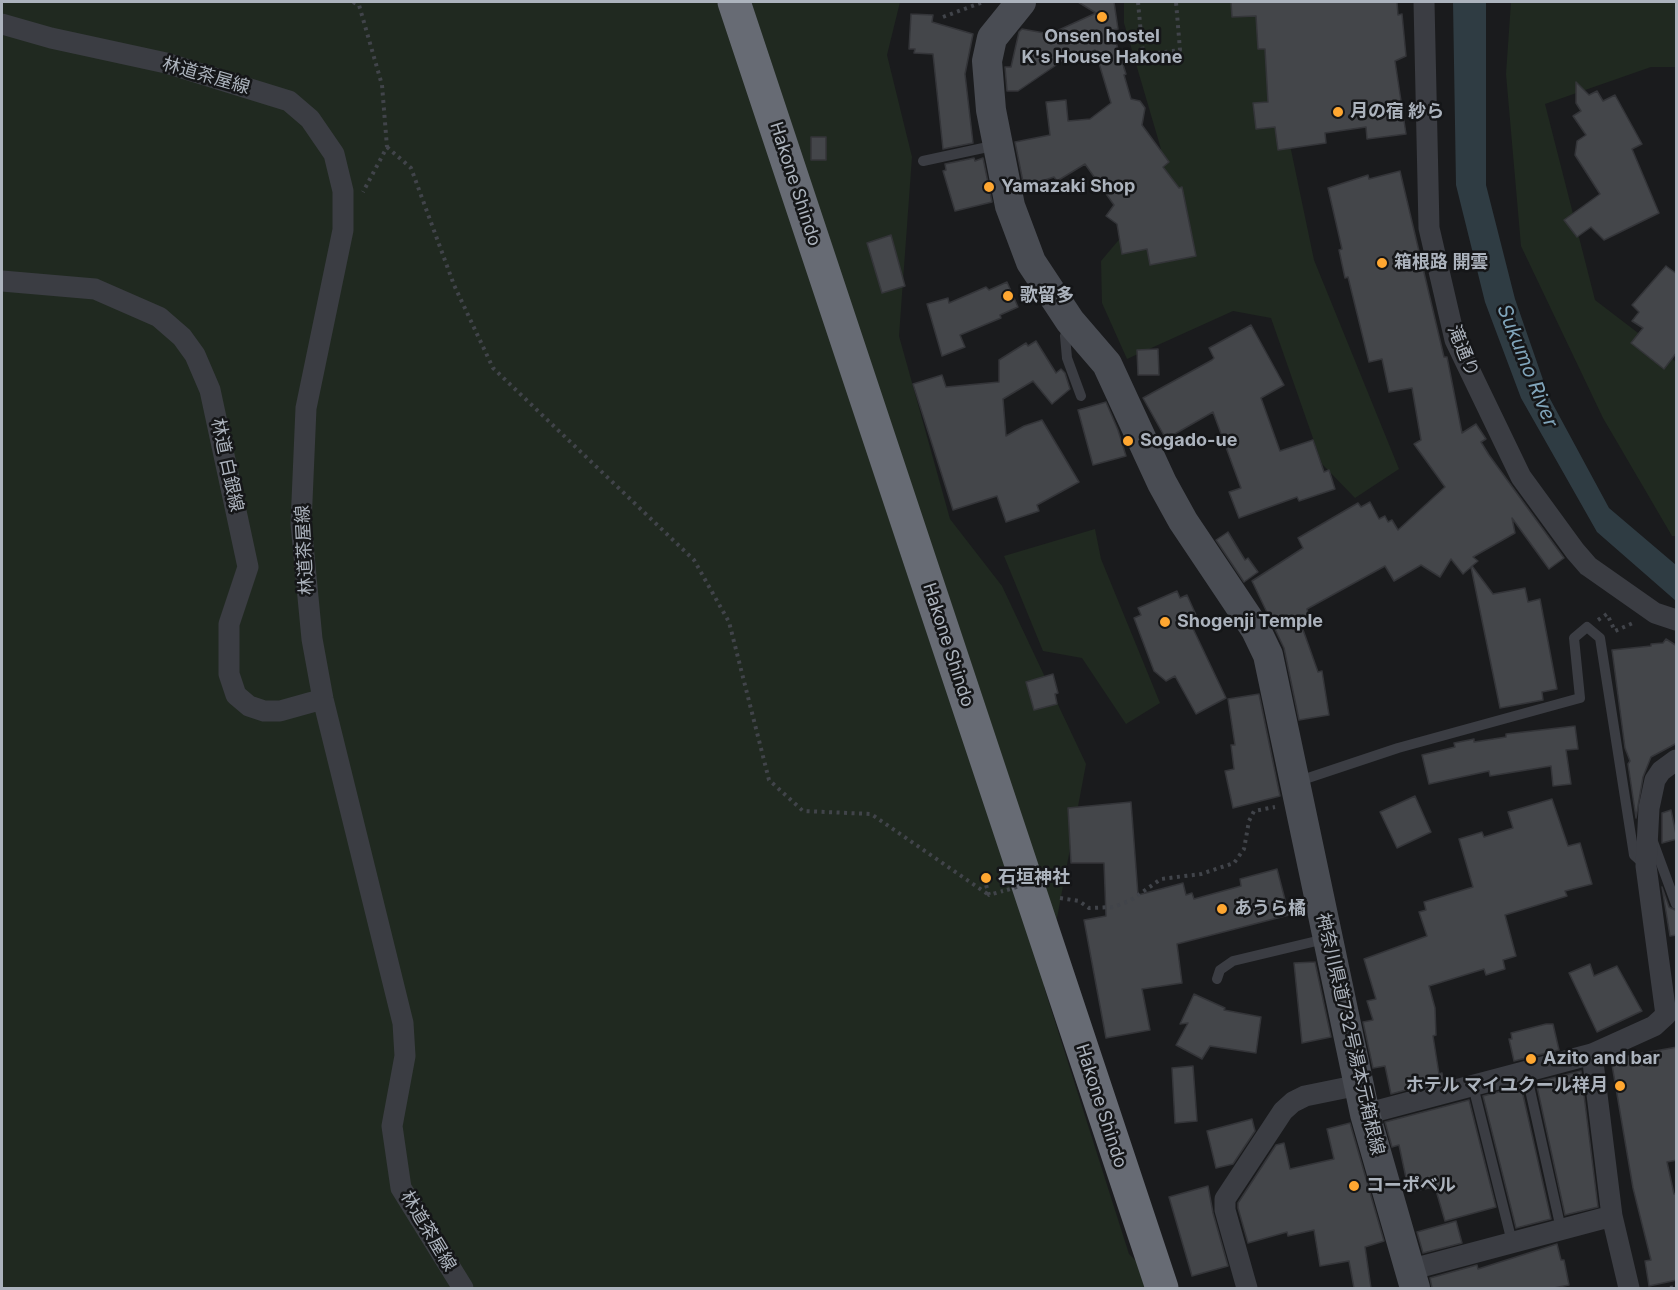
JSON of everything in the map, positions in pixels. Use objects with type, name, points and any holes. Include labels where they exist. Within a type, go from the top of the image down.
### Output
[{"type":"highway","name":"Hakone Shindo","points":[[734,2],[1162,1288]]},
{"type":"main road","name":"神奈川県道732号湯本元箱根線","points":[[1021,2],[999,26],[988,47],[987,77],[997,145],[1010,206],[1020,236],[1040,278],[1070,321],[1107,364],[1162,483],[1183,521],[1262,641],[1272,669],[1365,1114],[1412,1279]]},
{"type":"street","name":"滝通り","points":[[1424,2],[1429,228],[1455,340],[1521,477],[1561,532],[1588,566],[1655,613],[1677,620]]},
{"type":"street","name":"林道茶屋線","points":[[2,24],[51,38],[166,63],[289,101],[310,119],[334,154],[343,191],[343,230],[306,408],[301,524],[312,639],[323,699],[404,1023],[405,1056],[392,1125],[400,1188],[463,1288]]},
{"type":"street","name":"林道 白銀線","points":[[2,280],[95,289],[159,317],[182,337],[195,355],[210,390],[246,551],[248,567],[232,611],[227,648],[229,674],[236,695],[249,706],[264,711],[280,711],[323,699]]},
{"type":"street","points":[[1365,1114],[1592,1054],[1654,1026],[1666,1015],[1646,866],[1655,780],[1661,771],[1677,760]]},
{"type":"street","points":[[1592,1054],[1612,1216],[1629,1288]]},
{"type":"street","points":[[1247,1288],[1225,1210],[1225,1199],[1283,1111],[1293,1102],[1305,1096],[1359,1085]]},
{"type":"street","points":[[1412,1279],[1512,1242],[1612,1216]]},
{"type":"lane","points":[[923,161],[997,145]]},
{"type":"lane","points":[[1070,321],[1065,336],[1066,352],[1081,396]]},
{"type":"lane","points":[[1298,792],[1398,748],[1580,698],[1574,638],[1587,627],[1600,638],[1634,855],[1646,866]]},
{"type":"lane","points":[[1649,830],[1677,903]]},
{"type":"lane","points":[[1217,979],[1220,970],[1233,962],[1329,939]]},
{"type":"lane","points":[[1526,1072],[1561,1229]]},
{"type":"lane","points":[[1473,1086],[1512,1242]]},
{"type":"path","points":[[343,230],[387,147],[382,85],[359,5],[353,2]]},
{"type":"path","points":[[943,17],[983,2]]},
{"type":"path","points":[[1138,2],[1143,55],[1180,50],[1176,2]]},
{"type":"path","points":[[387,147],[411,168],[454,285],[493,368],[694,560],[729,622],[770,780],[803,811],[871,814],[989,896]]},
{"type":"path","points":[[1587,627],[1607,614],[1615,631],[1655,613]]},
{"type":"path","points":[[1055,896],[1078,901],[1089,908],[1114,907],[1131,900],[1161,879],[1201,874],[1234,863],[1244,849],[1249,821],[1254,811],[1298,792]]},
{"type":"path","points":[[989,896],[1048,876],[1051,885]]},
{"type":"path","points":[[984,878],[989,896]]},
{"type":"path","points":[[1670,1288],[1677,1287]]},
{"type":"shaded area","points":[[2,2],[900,2],[887,55],[912,157],[899,336],[950,519],[1002,586],[1086,764],[1044,987],[1129,1254],[1163,1288],[2,1288]]},
{"type":"shaded area","points":[[1124,2],[1256,2],[1271,54],[1314,260],[1399,469],[1355,498],[1322,464],[1271,318],[1233,311],[1127,359],[1102,303],[1101,261],[1149,204],[1161,149],[1124,23]]},
{"type":"shaded area","points":[[1511,2],[1676,2],[1676,67],[1651,67],[1545,104],[1595,300],[1676,362],[1676,536],[1672,536],[1603,418],[1521,246],[1506,74]]},
{"type":"shaded area","points":[[1095,529],[1101,559],[1160,703],[1126,724],[1082,658],[1043,651],[1004,556]]},
{"type":"water","name":"Sukumo River","points":[[1453,2],[1486,2],[1486,185],[1515,299],[1549,397],[1609,508],[1676,565],[1676,601],[1597,532],[1521,398],[1485,302],[1456,185]]},
{"type":"building","points":[[1078,2],[1114,2],[1118,29],[1112,30],[1126,74],[1124,75],[1131,99],[1140,101],[1145,108],[1142,125],[1169,162],[1163,167],[1179,188],[1182,187],[1196,256],[1150,265],[1147,249],[1122,254],[1117,224],[1106,216],[1114,205],[1085,164],[1057,181],[1054,177],[1024,187],[1015,142],[1050,135],[1046,102],[1066,100],[1068,121],[1090,119],[1111,103],[1095,50],[1067,63],[1065,59],[1018,91],[1007,91],[1005,67],[1011,67],[1019,32],[1022,29],[1050,34],[1096,13]]},
{"type":"building","points":[[1231,2],[1397,2],[1398,15],[1402,14],[1406,56],[1395,61],[1406,134],[1367,139],[1366,127],[1325,133],[1326,143],[1278,150],[1275,127],[1256,129],[1253,103],[1268,102],[1265,49],[1258,49],[1256,16],[1232,17]]},
{"type":"building","points":[[911,14],[933,15],[932,22],[973,34],[965,74],[973,143],[943,149],[933,54],[914,53],[915,49],[909,49]]},
{"type":"building","points":[[1576,82],[1589,95],[1597,91],[1603,101],[1615,95],[1642,144],[1632,149],[1659,213],[1604,240],[1591,227],[1577,237],[1564,220],[1600,194],[1575,155],[1577,141],[1586,135],[1573,116],[1581,111],[1576,103]]},
{"type":"building","points":[[811,137],[826,137],[826,160],[811,160]]},
{"type":"building","points":[[974,158],[975,161],[983,158],[992,202],[955,211],[943,171],[946,170],[945,164]]},
{"type":"building","points":[[1400,171],[1444,357],[1447,357],[1462,433],[1476,424],[1486,439],[1481,442],[1489,455],[1564,558],[1549,569],[1512,518],[1515,533],[1473,557],[1478,561],[1472,566],[1493,594],[1525,588],[1528,602],[1540,599],[1557,689],[1542,692],[1543,700],[1500,708],[1471,567],[1463,574],[1451,559],[1440,577],[1421,565],[1394,581],[1385,566],[1307,609],[1310,621],[1301,624],[1318,672],[1322,671],[1329,715],[1299,720],[1284,648],[1252,581],[1303,548],[1298,538],[1358,503],[1361,507],[1370,502],[1379,519],[1385,516],[1388,522],[1392,520],[1398,530],[1445,487],[1414,444],[1421,440],[1412,388],[1389,392],[1382,359],[1369,362],[1348,277],[1345,278],[1339,250],[1342,249],[1328,188],[1368,175],[1369,179]]},
{"type":"building","points":[[891,235],[905,286],[882,293],[867,243]]},
{"type":"building","points":[[1666,266],[1677,274],[1677,352],[1664,369],[1631,343],[1643,328],[1632,321],[1639,312],[1632,305]]},
{"type":"building","points":[[1007,282],[1018,307],[1000,315],[1001,318],[960,335],[965,347],[942,356],[927,304],[948,298],[949,303],[986,287],[989,290]]},
{"type":"building","points":[[1251,325],[1284,385],[1261,398],[1280,451],[1313,440],[1324,472],[1329,470],[1335,489],[1299,501],[1297,497],[1239,518],[1229,492],[1241,488],[1213,412],[1166,439],[1143,398],[1212,360],[1214,358],[1209,348]]},
{"type":"building","points":[[1036,341],[1056,373],[1061,369],[1065,373],[1070,389],[1052,404],[1033,381],[1003,399],[1006,436],[1024,426],[1042,420],[1079,482],[1037,505],[1039,511],[1006,522],[997,496],[953,510],[913,384],[942,375],[946,387],[999,382],[999,360],[1026,343],[1028,346]]},
{"type":"building","points":[[1158,349],[1159,375],[1138,375],[1137,350]]},
{"type":"building","points":[[1106,402],[1126,456],[1093,465],[1078,410]]},
{"type":"building","points":[[1228,532],[1245,560],[1248,558],[1258,572],[1244,582],[1216,540]]},
{"type":"building","points":[[1177,591],[1180,598],[1187,595],[1196,615],[1188,618],[1226,698],[1196,714],[1175,676],[1166,681],[1154,671],[1134,618],[1141,615],[1138,608]]},
{"type":"building","points":[[1666,639],[1677,646],[1677,743],[1651,757],[1643,777],[1636,818],[1628,764],[1630,761],[1625,748],[1612,650],[1651,646],[1651,644],[1663,643]]},
{"type":"building","points":[[1053,674],[1058,693],[1055,694],[1057,704],[1034,710],[1026,682]]},
{"type":"building","points":[[1259,694],[1280,796],[1233,808],[1225,771],[1234,769],[1231,745],[1235,745],[1228,699]]},
{"type":"building","points":[[1575,726],[1578,749],[1566,750],[1571,784],[1553,786],[1551,766],[1490,776],[1489,771],[1429,784],[1422,755],[1455,747],[1454,743],[1474,739],[1474,742],[1506,737],[1506,734]]},
{"type":"building","points":[[1415,796],[1431,832],[1397,848],[1380,812]]},
{"type":"building","points":[[1552,799],[1568,846],[1580,843],[1592,884],[1565,891],[1567,896],[1505,915],[1516,956],[1503,960],[1505,969],[1486,975],[1484,969],[1429,986],[1435,1008],[1436,1035],[1433,1036],[1439,1074],[1442,1073],[1443,1080],[1391,1094],[1385,1066],[1373,1068],[1363,1022],[1373,1020],[1367,1001],[1376,999],[1364,959],[1427,936],[1419,912],[1426,910],[1424,902],[1473,887],[1459,839],[1482,832],[1484,837],[1513,828],[1508,812]]},
{"type":"building","points":[[1131,802],[1138,895],[1183,883],[1186,895],[1192,893],[1194,899],[1241,886],[1240,879],[1277,869],[1289,915],[1177,944],[1182,983],[1142,989],[1150,1030],[1106,1038],[1084,920],[1106,916],[1104,863],[1071,863],[1068,808]]},
{"type":"building","points":[[1671,810],[1677,839],[1662,843],[1662,813]]},
{"type":"building","points":[[1662,887],[1669,907],[1677,911],[1677,935],[1670,936]]},
{"type":"building","points":[[1315,962],[1331,1037],[1302,1043],[1294,963]]},
{"type":"building","points":[[1590,964],[1594,976],[1617,966],[1642,1011],[1597,1032],[1569,973]]},
{"type":"building","points":[[1194,994],[1225,1008],[1224,1010],[1261,1017],[1256,1053],[1210,1046],[1202,1059],[1176,1045],[1188,1023],[1180,1024]]},
{"type":"building","points":[[1553,1024],[1559,1050],[1514,1061],[1509,1039],[1512,1039],[1511,1033]]},
{"type":"building","points":[[1677,1047],[1677,1160],[1667,1162],[1674,1194],[1677,1193],[1677,1280],[1649,1286],[1645,1261],[1651,1260],[1633,1188],[1611,1059]]},
{"type":"building","points":[[1193,1066],[1197,1121],[1175,1123],[1172,1068]]},
{"type":"building","points":[[1581,1071],[1598,1207],[1565,1215],[1536,1082]]},
{"type":"building","points":[[1521,1086],[1551,1219],[1516,1228],[1483,1096]]},
{"type":"building","points":[[1469,1100],[1496,1207],[1445,1221],[1435,1187],[1409,1192],[1399,1145],[1392,1147],[1385,1122]]},
{"type":"building","points":[[1252,1119],[1255,1131],[1233,1164],[1216,1168],[1207,1131]]},
{"type":"building","points":[[1350,1123],[1384,1241],[1365,1247],[1371,1288],[1354,1288],[1349,1261],[1320,1266],[1314,1230],[1288,1236],[1287,1232],[1248,1243],[1238,1208],[1238,1203],[1276,1145],[1284,1143],[1290,1169],[1334,1159],[1327,1129]]},
{"type":"building","points":[[1208,1186],[1228,1266],[1192,1276],[1169,1197]]},
{"type":"building","points":[[1456,1221],[1462,1243],[1423,1253],[1417,1232]]},
{"type":"building","points":[[1557,1244],[1561,1260],[1564,1260],[1569,1285],[1554,1288],[1432,1288],[1430,1278],[1477,1265],[1478,1269]]},
{"type":"place","name":"Onsen hostel K's House Hakone","points":[[1102,17]]},
{"type":"place","name":"月の宿 紗ら","points":[[1338,112]]},
{"type":"place","name":"Yamazaki Shop","points":[[989,187]]},
{"type":"place","name":"箱根路 開雲","points":[[1382,263]]},
{"type":"place","name":"歌留多","points":[[1008,296]]},
{"type":"place","name":"Sogado-ue","points":[[1128,441]]},
{"type":"place","name":"Shogenji Temple","points":[[1165,622]]},
{"type":"place","name":"石垣神社","points":[[986,878]]},
{"type":"place","name":"あうら橘","points":[[1222,909]]},
{"type":"place","name":"Azito and bar","points":[[1531,1059]]},
{"type":"place","name":"ホテル マイユクール祥月","points":[[1620,1086]]},
{"type":"place","name":"コーポベル","points":[[1354,1186]]}]
